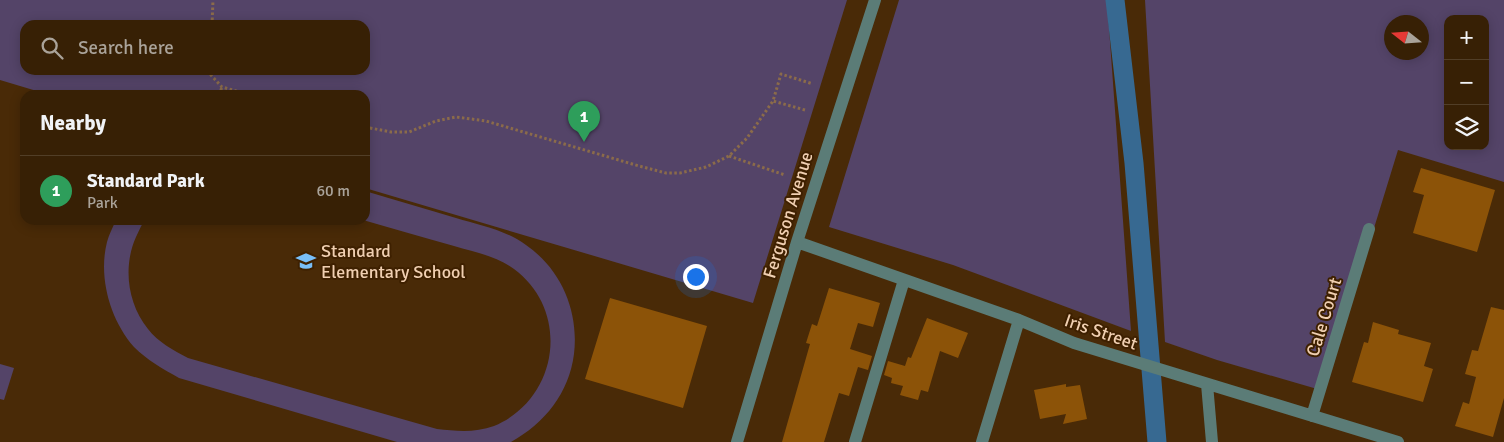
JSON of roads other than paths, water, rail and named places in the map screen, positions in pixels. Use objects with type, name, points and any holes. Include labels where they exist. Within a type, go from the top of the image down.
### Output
[{"type":"street","name":"Ferguson Avenue","points":[[737,442],[797,242],[875,0]]},
{"type":"street","name":"Cale Court","points":[[1312,416],[1369,229]]},
{"type":"street","name":"Iris Street","points":[[797,242],[1019,320],[1074,343],[1104,353],[1398,442]]},
{"type":"street","points":[[855,442],[904,280]]},
{"type":"street","points":[[982,442],[1019,320]]},
{"type":"street","points":[[1207,384],[1212,442]]},
{"type":"waterway","points":[[1115,0],[1134,163],[1157,442]]},
{"type":"place","name":"Standard Park","points":[[584,142]]},
{"type":"place","name":"Standard Elementary School","points":[[306,261]]}]
